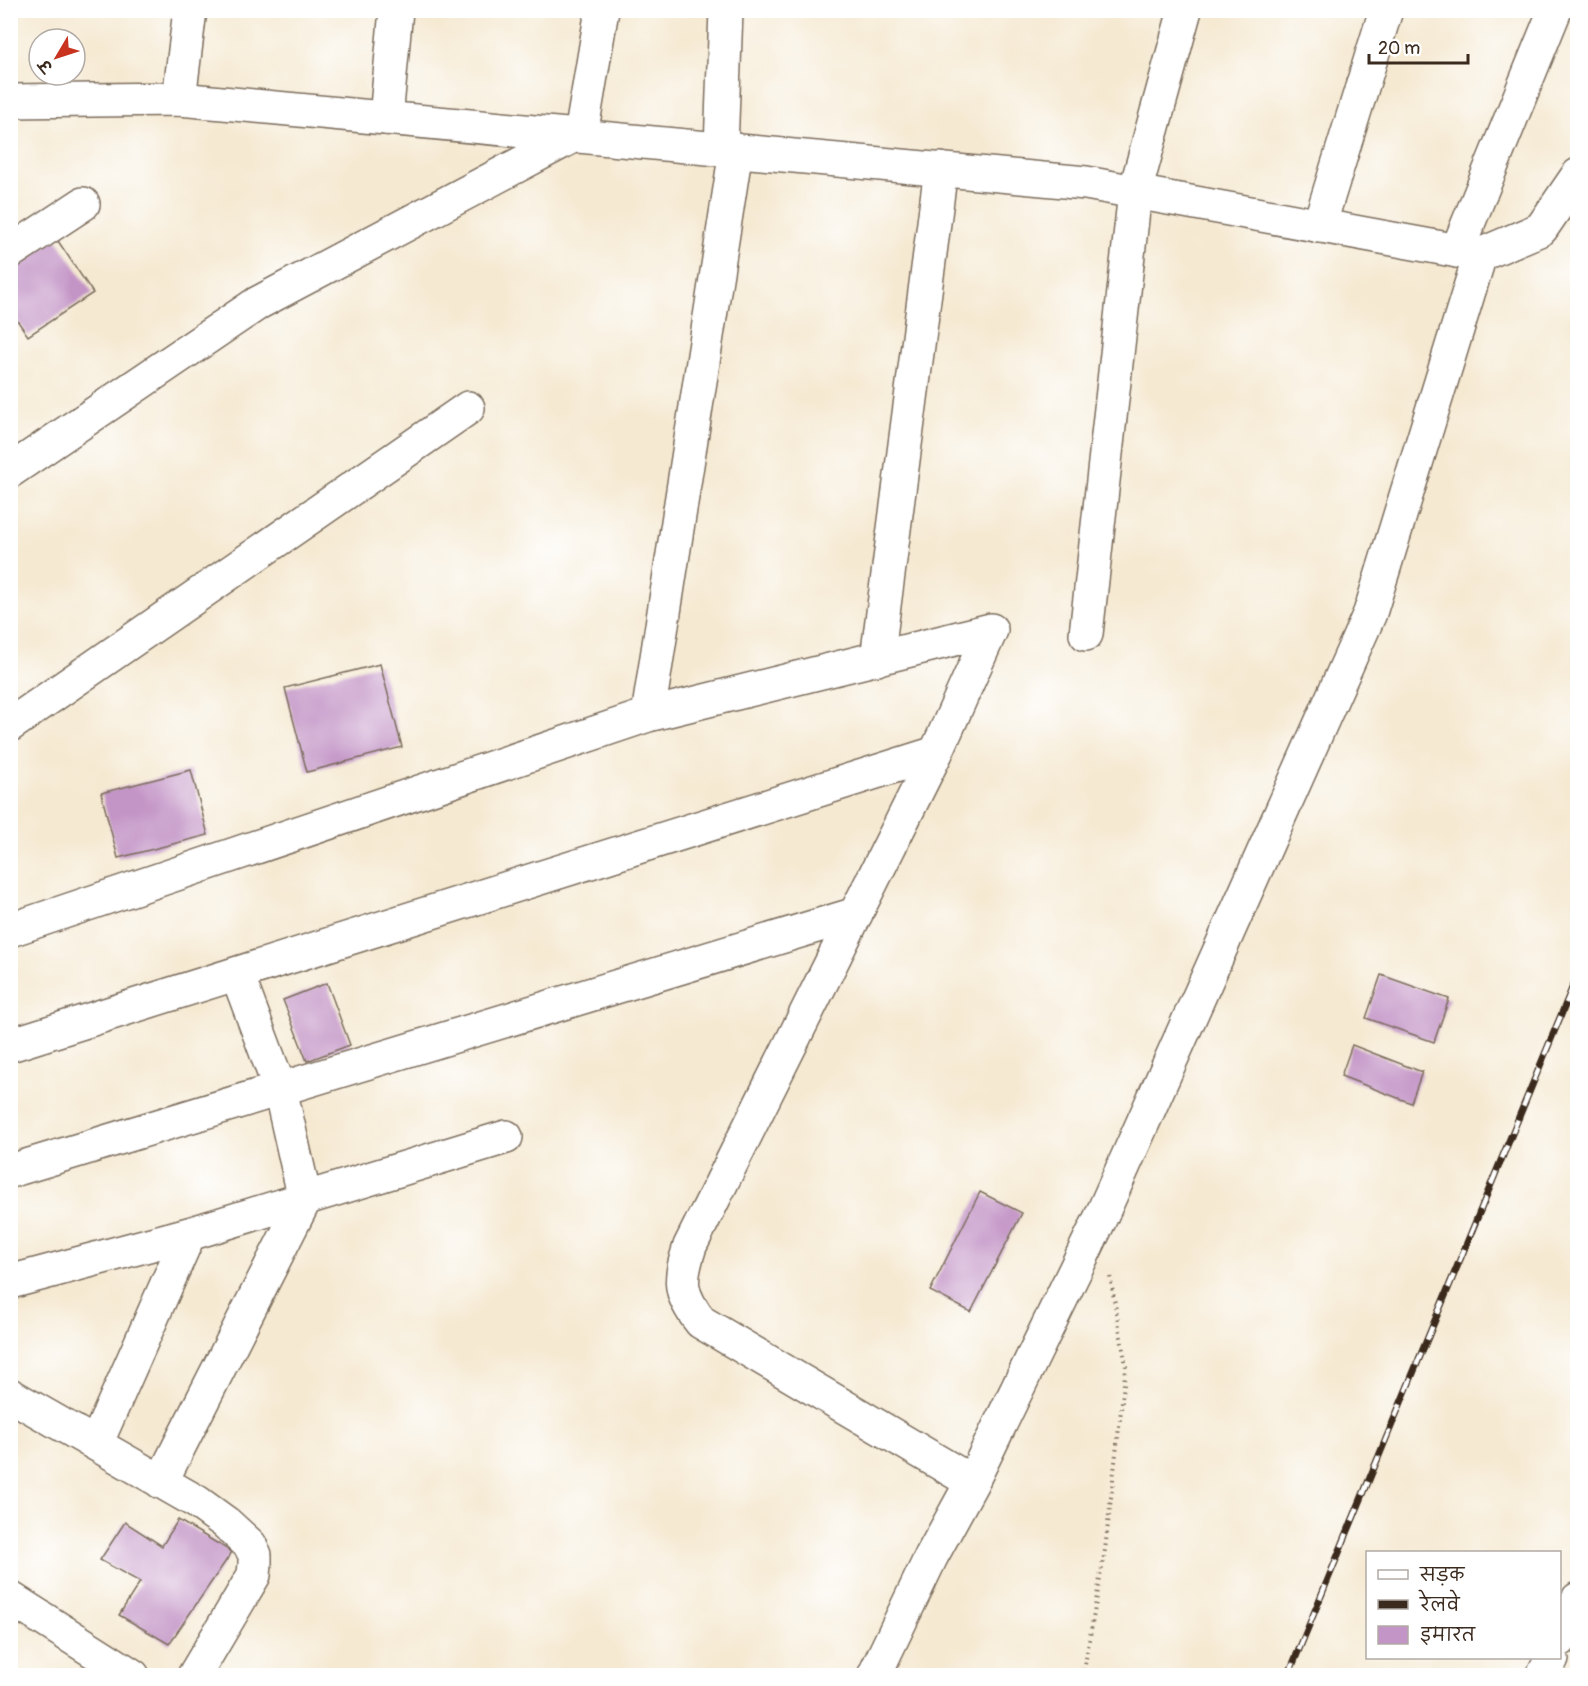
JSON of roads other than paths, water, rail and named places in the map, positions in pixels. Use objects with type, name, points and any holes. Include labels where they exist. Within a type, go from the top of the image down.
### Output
[{"type":"street","points":[[179,99],[190,10]]},
{"type":"street","points":[[386,117],[396,10]]},
{"type":"street","points":[[578,135],[602,10]]},
{"type":"street","points":[[648,715],[728,149],[726,10]]},
{"type":"street","points":[[1086,634],[1135,192],[1185,10]]},
{"type":"street","points":[[1319,226],[1386,10]]},
{"type":"street","points":[[873,1676],[931,1557],[972,1482],[1100,1219],[1370,613],[1469,253],[1555,10]]},
{"type":"street","points":[[10,101],[179,99],[1086,183],[1469,253],[1541,229],[1578,175]]},
{"type":"street","points":[[10,471],[258,303],[578,135]]},
{"type":"street","points":[[877,659],[941,170]]},
{"type":"street","points":[[10,252],[82,204]]},
{"type":"street","points":[[10,725],[468,408]]},
{"type":"street","points":[[10,930],[648,715],[990,630],[936,753],[690,1246],[682,1270],[681,1291],[701,1322],[718,1334],[972,1482]]},
{"type":"street","points":[[10,1045],[936,753]]},
{"type":"street","points":[[10,1172],[856,914]]},
{"type":"street","points":[[161,1482],[305,1199],[280,1089],[237,974]]},
{"type":"street","points":[[10,1282],[189,1234],[506,1137]]},
{"type":"street","points":[[96,1444],[189,1234]]},
{"type":"street","points":[[10,1395],[196,1502],[226,1522],[250,1545],[255,1555],[254,1575],[194,1676]]},
{"type":"street","points":[[10,1598],[133,1676]]},
{"type":"street","points":[[1561,1638],[1578,1599]]},
{"type":"street","points":[[1544,1676],[1552,1659]]},
{"type":"railway","points":[[1288,1676],[1578,974]]}]
